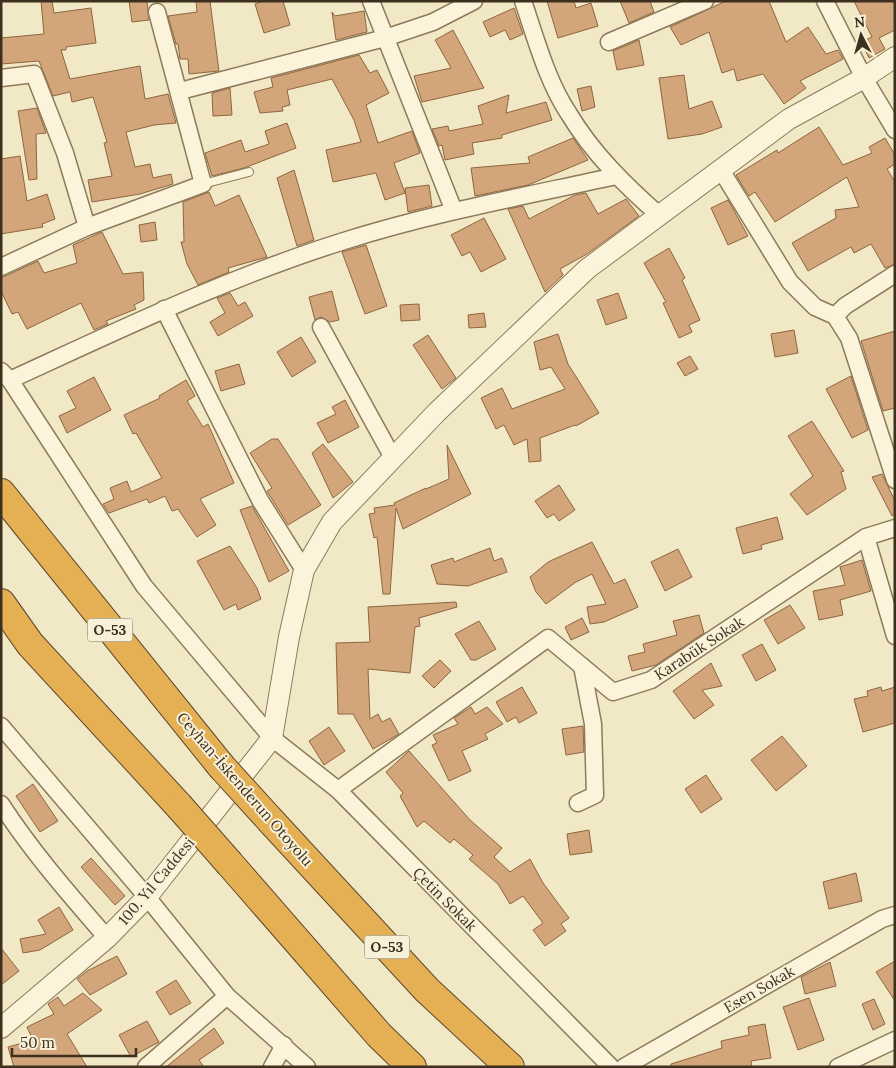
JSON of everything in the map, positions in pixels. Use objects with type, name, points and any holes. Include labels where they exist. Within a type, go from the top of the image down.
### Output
[{"type":"highway","name":"Ceyhan-İskenderun Otoyolu","points":[[1,493],[221,766],[427,990],[510,1067]]},
{"type":"highway","points":[[1,603],[30,644],[179,806],[379,1035],[412,1067]]},
{"type":"street","points":[[371,1],[454,211]]},
{"type":"street","points":[[180,91],[385,38],[433,22],[474,1]]},
{"type":"street","points":[[523,1],[557,93],[569,115],[616,176],[660,216]]},
{"type":"street","points":[[609,42],[705,1]]},
{"type":"street","points":[[825,1],[864,78],[895,130]]},
{"type":"street","points":[[1,267],[87,227],[204,184],[157,12]]},
{"type":"street","points":[[272,738],[289,637],[304,570],[332,522],[437,412],[587,270],[789,119],[864,78],[895,57]]},
{"type":"street","points":[[1,78],[34,74],[65,154],[87,227]]},
{"type":"street","points":[[721,170],[790,282],[815,307],[835,316],[849,338],[895,480]]},
{"type":"street","points":[[5,376],[257,272],[344,241],[454,211],[616,176]]},
{"type":"street","points":[[835,316],[845,306],[895,274]]},
{"type":"street","points":[[164,310],[260,500],[304,570]]},
{"type":"street","points":[[321,328],[393,458]]},
{"type":"street","name":"Çetin Sokak","points":[[5,376],[144,586],[272,738],[338,790],[611,1067]]},
{"type":"street","name":"Karabük Sokak","points":[[338,790],[548,638],[613,692],[651,680],[866,537],[895,528]]},
{"type":"street","points":[[866,537],[895,636]]},
{"type":"street","points":[[578,803],[595,796],[593,724],[582,666]]},
{"type":"street","points":[[1,726],[147,897],[227,996],[307,1067]]},
{"type":"street","name":"100. Yıl Caddesi","points":[[1,1028],[107,938],[147,897],[272,738]]},
{"type":"street","points":[[1,804],[15,826],[57,881],[107,938]]},
{"type":"street","name":"Esen Sokak","points":[[624,1067],[882,919],[895,915]]},
{"type":"street","points":[[146,1067],[227,996]]},
{"type":"street","points":[[838,1067],[895,1040]]},
{"type":"street","points":[[272,1067],[284,1045]]},
{"type":"lane","points":[[204,184],[249,172]]},
{"type":"building","points":[[41,1],[52,1],[54,13],[91,8],[96,43],[66,47],[66,50],[61,50],[70,79],[140,66],[145,99],[168,94],[176,123],[154,125],[126,132],[135,167],[150,164],[153,178],[171,174],[173,184],[140,194],[92,202],[88,180],[112,176],[104,143],[107,142],[93,97],[72,102],[70,92],[53,96],[39,61],[1,64],[1,38],[44,34]]},
{"type":"building","points":[[129,1],[147,1],[149,20],[132,22]]},
{"type":"building","points":[[196,1],[210,1],[219,71],[189,74],[188,59],[180,59],[178,44],[176,44],[168,16],[197,12]]},
{"type":"building","points":[[264,1],[283,1],[290,25],[264,33],[255,4]]},
{"type":"building","points":[[547,1],[574,1],[576,8],[591,3],[598,26],[558,38]]},
{"type":"building","points":[[620,1],[650,1],[654,12],[629,23]]},
{"type":"building","points":[[726,1],[769,1],[786,42],[808,27],[826,54],[838,50],[843,59],[800,81],[806,88],[784,104],[763,74],[737,81],[734,69],[722,73],[709,32],[681,45],[670,27]]},
{"type":"building","points":[[854,1],[895,1],[895,30],[879,38],[885,49],[869,58],[861,42],[872,37]]},
{"type":"building","points":[[514,8],[523,34],[510,40],[505,30],[490,37],[483,22]]},
{"type":"building","points":[[364,11],[367,32],[336,40],[332,12],[335,16]]},
{"type":"building","points":[[453,30],[484,88],[422,102],[414,76],[451,68],[435,40]]},
{"type":"building","points":[[639,40],[644,65],[617,70],[613,51]]},
{"type":"building","points":[[359,55],[370,73],[377,70],[389,93],[366,105],[378,143],[412,131],[420,153],[394,163],[405,193],[385,200],[376,173],[333,182],[326,150],[361,142],[354,120],[332,79],[287,90],[290,105],[282,107],[283,111],[260,113],[254,92],[273,87],[271,78]]},
{"type":"building","points":[[684,75],[689,109],[712,101],[722,127],[702,134],[668,139],[659,78]]},
{"type":"building","points":[[591,86],[595,107],[582,111],[577,89]]},
{"type":"building","points":[[230,88],[232,115],[213,116],[212,93]]},
{"type":"building","points":[[509,95],[506,113],[546,102],[552,120],[502,135],[502,138],[472,143],[474,154],[445,160],[442,145],[439,146],[432,129],[448,126],[449,131],[483,124],[478,106]]},
{"type":"building","points":[[37,108],[46,133],[36,134],[37,179],[29,180],[18,111]]},
{"type":"building","points":[[287,123],[296,148],[244,168],[212,176],[205,153],[241,140],[245,152],[269,144],[265,131]]},
{"type":"building","points":[[819,127],[843,165],[872,153],[869,147],[885,138],[895,155],[895,164],[887,169],[895,182],[895,264],[885,268],[871,244],[854,253],[851,247],[808,271],[792,243],[836,218],[835,210],[859,207],[847,177],[775,222],[755,192],[749,196],[736,175],[777,150],[778,153]]},
{"type":"building","points":[[573,138],[588,160],[528,185],[475,196],[471,168],[530,163],[528,157]]},
{"type":"building","points":[[20,156],[27,201],[47,194],[55,219],[42,224],[43,227],[1,234],[1,159]]},
{"type":"building","points":[[294,170],[314,240],[297,246],[277,178]]},
{"type":"building","points":[[429,185],[432,206],[408,212],[405,188]]},
{"type":"building","points":[[209,192],[215,206],[239,195],[267,257],[228,268],[229,272],[198,285],[187,264],[181,242],[184,242],[183,202]]},
{"type":"building","points":[[586,193],[598,214],[626,199],[639,216],[587,254],[560,269],[563,275],[545,292],[508,209],[523,206],[529,219],[575,195]]},
{"type":"building","points":[[728,200],[748,236],[728,245],[711,208]]},
{"type":"building","points":[[484,218],[506,259],[481,272],[470,252],[462,256],[451,235]]},
{"type":"building","points":[[155,222],[157,240],[141,242],[139,225]]},
{"type":"building","points":[[102,232],[123,274],[143,272],[144,300],[134,305],[136,309],[106,321],[108,324],[94,330],[81,303],[27,329],[18,312],[12,314],[1,291],[1,278],[38,261],[44,273],[77,263],[73,245]]},
{"type":"building","points":[[366,245],[387,306],[365,314],[342,252]]},
{"type":"building","points":[[669,248],[685,278],[682,280],[700,320],[689,325],[692,332],[679,338],[663,303],[666,302],[644,263]]},
{"type":"building","points":[[332,291],[339,320],[330,322],[321,317],[315,320],[309,297]]},
{"type":"building","points":[[230,293],[238,306],[245,302],[253,316],[218,336],[210,322],[225,313],[217,298]]},
{"type":"building","points":[[618,293],[627,318],[606,325],[597,300]]},
{"type":"building","points":[[419,304],[420,320],[401,321],[400,305]]},
{"type":"building","points":[[484,313],[486,327],[469,328],[468,315]]},
{"type":"building","points":[[794,330],[798,353],[775,357],[771,334]]},
{"type":"building","points":[[895,331],[895,408],[883,411],[861,341]]},
{"type":"building","points":[[558,334],[568,364],[599,413],[576,426],[540,438],[541,461],[529,462],[527,439],[514,445],[504,425],[496,429],[481,398],[502,388],[512,409],[565,389],[551,367],[540,370],[534,342]]},
{"type":"building","points":[[428,335],[456,378],[442,389],[413,345]]},
{"type":"building","points":[[301,337],[316,362],[292,377],[277,352]]},
{"type":"building","points":[[690,356],[698,369],[685,376],[677,363]]},
{"type":"building","points":[[239,364],[245,384],[221,391],[215,371]]},
{"type":"building","points":[[851,376],[868,430],[852,438],[826,389]]},
{"type":"building","points":[[94,377],[111,410],[67,433],[59,416],[76,408],[67,391]]},
{"type":"building","points":[[186,380],[195,396],[187,401],[203,427],[208,424],[234,483],[200,499],[216,525],[197,537],[178,509],[172,511],[165,496],[149,503],[147,499],[109,513],[103,504],[114,499],[110,488],[127,481],[131,492],[162,478],[136,433],[133,434],[124,415],[160,398],[159,396]]},
{"type":"building","points":[[345,400],[359,427],[328,443],[317,423],[336,414],[332,407]]},
{"type":"building","points":[[812,421],[844,471],[841,472],[846,489],[807,515],[790,494],[813,476],[788,436]]},
{"type":"building","points":[[272,439],[278,439],[321,505],[288,525],[267,491],[272,488],[250,453]]},
{"type":"building","points":[[323,444],[353,482],[333,498],[312,453]]},
{"type":"building","points":[[447,445],[471,494],[403,529],[396,508],[390,594],[383,594],[377,537],[374,538],[369,514],[375,513],[374,508],[395,505],[394,503],[449,479]]},
{"type":"building","points":[[882,474],[895,501],[895,514],[892,516],[872,477]]},
{"type":"building","points":[[559,485],[575,510],[559,521],[554,514],[547,518],[535,501]]},
{"type":"building","points":[[252,506],[289,571],[269,582],[240,510]]},
{"type":"building","points":[[777,517],[783,539],[761,545],[762,549],[743,554],[736,528]]},
{"type":"building","points":[[592,542],[614,584],[625,579],[638,607],[604,622],[590,624],[587,607],[606,604],[592,574],[576,582],[546,604],[536,592],[530,577],[548,562]]},
{"type":"building","points":[[230,546],[257,588],[261,599],[238,610],[236,604],[224,610],[197,561]]},
{"type":"building","points":[[490,548],[494,561],[502,558],[507,572],[468,586],[437,584],[431,565],[453,558],[454,562]]},
{"type":"building","points":[[678,549],[692,577],[665,591],[651,562]]},
{"type":"building","points":[[862,560],[871,591],[840,600],[843,615],[819,620],[813,591],[845,585],[840,567]]},
{"type":"building","points":[[456,602],[457,607],[419,618],[420,626],[415,627],[410,673],[368,669],[370,719],[378,714],[382,722],[390,718],[399,734],[373,749],[353,714],[338,714],[336,643],[370,642],[368,607]]},
{"type":"building","points":[[790,605],[805,628],[778,644],[764,620]]},
{"type":"building","points":[[699,615],[704,633],[656,665],[632,671],[628,656],[645,652],[643,644],[677,635],[673,621]]},
{"type":"building","points":[[582,618],[589,632],[571,640],[565,627]]},
{"type":"building","points":[[479,621],[496,649],[476,660],[471,660],[455,634]]},
{"type":"building","points":[[762,644],[776,670],[756,681],[742,655]]},
{"type":"building","points":[[440,660],[451,671],[434,688],[422,676]]},
{"type":"building","points":[[711,663],[722,686],[702,690],[714,705],[694,719],[673,691]]},
{"type":"building","points":[[522,687],[537,713],[519,723],[516,717],[507,722],[496,702]]},
{"type":"building","points":[[881,687],[882,691],[895,687],[895,723],[863,732],[854,699],[868,696],[867,691]]},
{"type":"building","points":[[471,707],[475,714],[487,707],[503,724],[485,734],[488,739],[462,751],[471,771],[449,781],[432,745],[437,743],[433,735],[458,724],[454,718]]},
{"type":"building","points":[[583,726],[584,752],[566,755],[562,729]]},
{"type":"building","points":[[329,727],[345,751],[324,765],[309,741]]},
{"type":"building","points":[[782,736],[807,766],[776,791],[751,760]]},
{"type":"building","points":[[409,751],[470,820],[502,848],[494,857],[510,872],[530,859],[543,883],[569,918],[561,924],[566,931],[545,946],[533,930],[543,923],[523,896],[510,904],[498,884],[469,859],[473,855],[454,839],[450,843],[424,821],[417,827],[400,796],[403,793],[386,772]]},
{"type":"building","points":[[706,775],[722,799],[701,813],[685,789]]},
{"type":"building","points":[[33,784],[58,821],[40,832],[16,796]]},
{"type":"building","points":[[589,830],[592,852],[570,855],[567,834]]},
{"type":"building","points":[[91,858],[125,896],[115,905],[81,867]]},
{"type":"building","points":[[856,873],[862,901],[829,909],[823,882]]},
{"type":"building","points":[[59,907],[73,930],[40,950],[23,953],[20,939],[46,934],[38,920]]},
{"type":"building","points":[[1,948],[19,971],[1,985]]},
{"type":"building","points":[[117,956],[127,974],[90,995],[77,979],[87,971]]},
{"type":"building","points":[[895,961],[895,1001],[876,972]]},
{"type":"building","points":[[830,962],[836,986],[805,994],[801,977]]},
{"type":"building","points":[[176,980],[191,1003],[170,1015],[156,992]]},
{"type":"building","points":[[83,993],[102,1010],[67,1034],[87,1067],[14,1067],[8,1047],[33,1040],[27,1027],[54,1014],[48,1004],[58,997],[64,1006]]},
{"type":"building","points":[[809,998],[824,1040],[798,1050],[783,1007]]},
{"type":"building","points":[[874,999],[885,1024],[873,1030],[862,1004]]},
{"type":"building","points":[[147,1021],[159,1042],[131,1057],[119,1035]]},
{"type":"building","points":[[765,1024],[771,1058],[751,1061],[752,1067],[671,1067],[671,1064],[722,1048],[721,1041],[749,1035],[748,1027]]},
{"type":"building","points":[[214,1028],[224,1043],[199,1060],[204,1067],[166,1067]]}]
